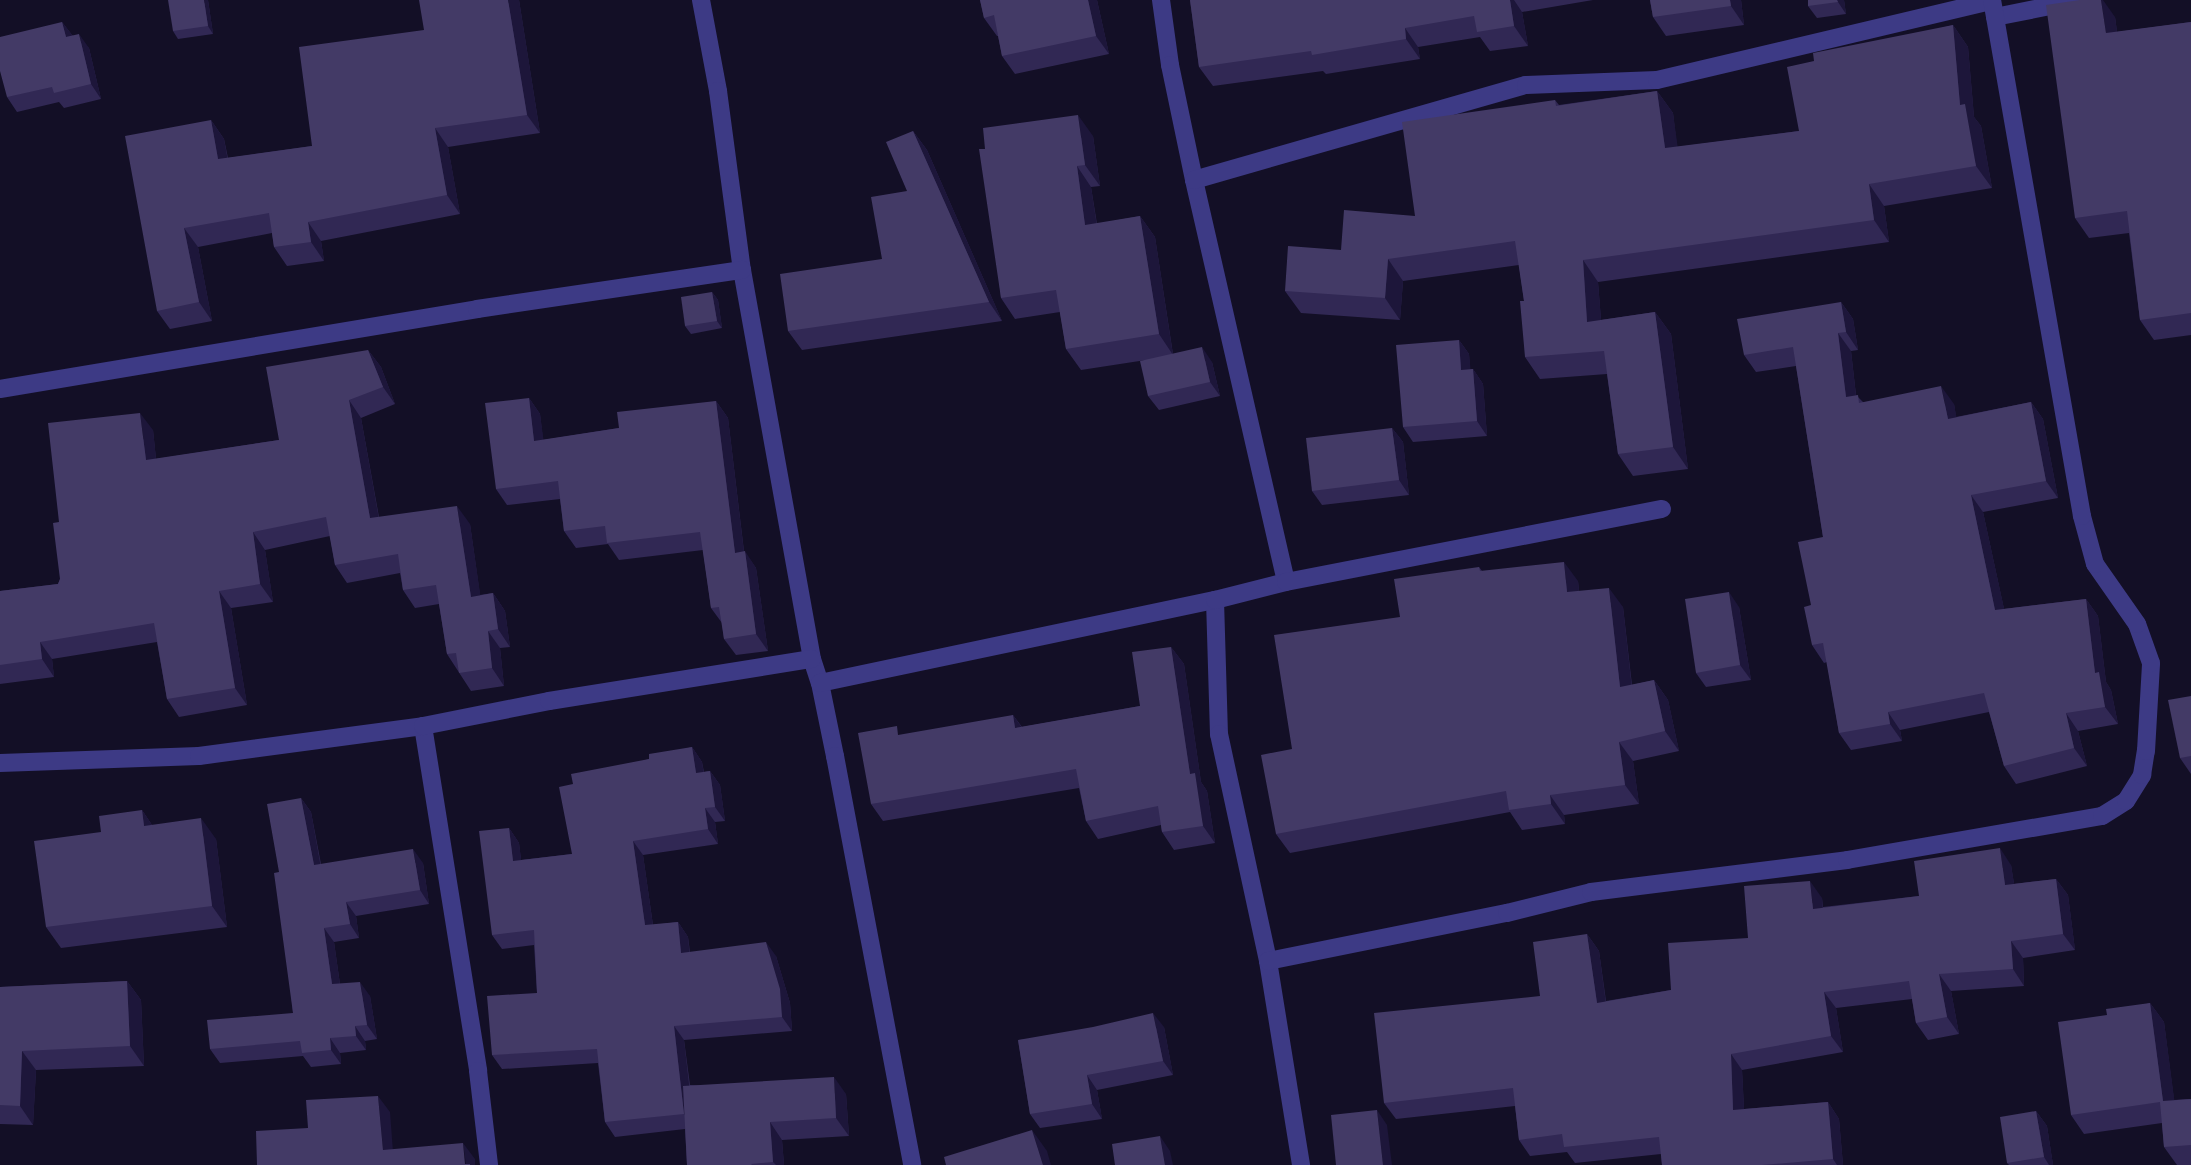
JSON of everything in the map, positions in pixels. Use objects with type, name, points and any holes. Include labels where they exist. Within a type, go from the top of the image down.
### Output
[{"type":"street","points":[[701,0],[718,91],[742,270],[812,659],[820,682],[912,1165]]},
{"type":"street","points":[[1161,0],[1170,65],[1194,180],[1286,582]]},
{"type":"street","points":[[1194,180],[1526,85],[1657,80],[1993,6],[2080,0]]},
{"type":"street","points":[[1268,961],[1507,913],[1591,892],[1847,860],[2102,816],[2126,801],[2142,775],[2151,663],[2137,624],[2095,564],[2082,516],[1993,6]]},
{"type":"street","points":[[0,389],[477,309],[742,270]]},
{"type":"street","points":[[820,682],[1215,600],[1286,582],[1662,509]]},
{"type":"street","points":[[1215,600],[1219,734],[1268,961],[1301,1165]]},
{"type":"street","points":[[0,763],[199,756],[423,726],[549,701],[812,659]]},
{"type":"street","points":[[423,726],[478,1071],[489,1165]]},
{"type":"building","points":[[168,0],[204,0],[208,26],[173,31]]},
{"type":"building","points":[[419,0],[508,0],[527,115],[435,128],[447,195],[308,222],[311,242],[274,247],[269,213],[184,228],[199,302],[157,311],[125,136],[211,120],[218,159],[312,146],[299,47],[424,30]]},
{"type":"building","points":[[980,0],[1088,0],[1096,36],[1002,56],[994,15],[984,18]]},
{"type":"building","points":[[1190,0],[1510,0],[1514,26],[1477,32],[1474,16],[1405,28],[1406,39],[1312,55],[1311,51],[1199,67]]},
{"type":"building","points":[[1650,0],[1730,0],[1731,6],[1653,17]]},
{"type":"building","points":[[1808,0],[1837,0],[1838,2],[1808,6]]},
{"type":"building","points":[[2101,0],[2106,33],[2191,22],[2191,313],[2140,320],[2127,211],[2075,218],[2046,5]]},
{"type":"building","points":[[62,22],[66,37],[79,34],[91,84],[54,93],[52,87],[7,97],[0,71],[0,37]]},
{"type":"building","points":[[1953,25],[1960,105],[1965,104],[1976,166],[1869,184],[1874,220],[1583,260],[1587,322],[1655,312],[1673,447],[1618,454],[1604,351],[1525,357],[1520,301],[1524,301],[1515,241],[1388,259],[1385,298],[1285,291],[1288,246],[1341,250],[1344,210],[1415,216],[1402,122],[1555,100],[1556,106],[1657,91],[1665,148],[1799,131],[1787,67],[1814,61],[1813,53]]},
{"type":"building","points":[[1078,115],[1085,165],[1077,166],[1085,225],[1140,216],[1159,334],[1066,349],[1056,290],[1001,298],[979,149],[985,149],[983,128]]},
{"type":"building","points":[[913,131],[989,302],[788,331],[780,274],[882,259],[871,197],[907,191],[886,142]]},
{"type":"building","points":[[712,292],[717,321],[685,326],[681,297]]},
{"type":"building","points":[[1841,302],[1846,332],[1838,333],[1846,397],[1858,395],[1859,403],[1941,386],[1948,419],[2031,402],[2046,481],[1971,495],[1995,610],[2086,599],[2095,673],[2099,672],[2105,707],[2066,713],[2074,748],[2004,766],[1984,693],[1888,712],[1890,724],[1839,733],[1823,643],[1812,645],[1804,607],[1811,605],[1798,542],[1823,537],[1793,347],[1744,355],[1737,319]]},
{"type":"building","points":[[1459,340],[1461,370],[1473,369],[1477,421],[1403,427],[1396,345]]},
{"type":"building","points":[[1202,347],[1210,382],[1148,396],[1140,361]]},
{"type":"building","points":[[368,350],[383,387],[349,400],[370,518],[457,506],[471,597],[493,593],[498,629],[488,631],[492,668],[459,673],[456,653],[447,654],[436,585],[403,590],[398,554],[335,565],[326,517],[253,532],[260,584],[219,591],[235,688],[167,699],[154,623],[40,642],[42,659],[0,665],[0,591],[58,584],[60,579],[53,523],[59,522],[48,423],[140,413],[146,460],[279,440],[266,367]]},
{"type":"building","points":[[529,398],[534,441],[619,428],[617,412],[716,401],[735,553],[745,551],[756,634],[724,639],[719,607],[711,608],[700,532],[607,543],[605,526],[564,531],[558,481],[496,489],[485,403]]},
{"type":"building","points":[[1392,428],[1399,480],[1312,491],[1306,438]]},
{"type":"building","points":[[1564,562],[1567,592],[1609,588],[1620,687],[1654,680],[1665,731],[1619,742],[1625,785],[1550,795],[1551,804],[1509,810],[1506,791],[1276,834],[1261,755],[1292,749],[1274,635],[1400,617],[1394,579],[1479,567],[1480,571]]},
{"type":"building","points":[[1729,592],[1740,665],[1696,673],[1685,599]]},
{"type":"building","points":[[1171,647],[1190,774],[1195,773],[1203,826],[1162,832],[1158,806],[1086,821],[1076,769],[871,804],[858,733],[897,726],[898,735],[1013,715],[1015,728],[1140,706],[1132,652]]},
{"type":"building","points":[[2191,696],[2191,756],[2180,758],[2168,700]]},
{"type":"building","points":[[692,747],[696,773],[710,771],[715,807],[705,808],[708,829],[633,841],[645,925],[678,922],[681,953],[766,942],[780,989],[782,1017],[674,1026],[684,1114],[605,1122],[597,1049],[492,1055],[487,996],[537,993],[534,930],[492,935],[479,831],[509,828],[513,861],[572,854],[559,787],[573,784],[571,774],[649,759],[649,754]]},
{"type":"building","points":[[301,798],[314,865],[413,849],[420,890],[346,902],[350,924],[324,928],[332,984],[360,982],[367,1025],[355,1026],[356,1036],[330,1038],[331,1050],[302,1053],[300,1041],[210,1049],[207,1020],[293,1013],[274,873],[279,872],[267,804]]},
{"type":"building","points":[[142,810],[144,826],[201,818],[212,906],[46,927],[34,841],[101,832],[99,816]]},
{"type":"building","points":[[2000,848],[2005,885],[2056,879],[2063,934],[2011,941],[2013,969],[1939,974],[1947,1017],[1916,1023],[1909,981],[1824,992],[1831,1036],[1731,1054],[1733,1110],[1828,1102],[1833,1159],[1762,1165],[1662,1165],[1659,1137],[1564,1147],[1562,1134],[1519,1140],[1513,1088],[1384,1103],[1374,1013],[1540,996],[1533,942],[1587,934],[1597,1003],[1671,990],[1668,943],[1748,938],[1744,886],[1810,881],[1813,909],[1919,896],[1914,861]]},
{"type":"building","points":[[127,981],[130,1046],[22,1051],[20,1106],[0,1105],[0,987]]},
{"type":"building","points":[[2150,1003],[2163,1101],[2191,1099],[2191,1145],[2164,1147],[2160,1102],[2071,1115],[2058,1022],[2107,1015],[2106,1009]]},
{"type":"building","points":[[1153,1013],[1163,1061],[1087,1075],[1092,1104],[1030,1114],[1018,1040]]},
{"type":"building","points":[[834,1077],[836,1118],[770,1122],[773,1162],[752,1165],[687,1165],[683,1086]]},
{"type":"building","points":[[378,1096],[383,1150],[463,1143],[465,1164],[470,1165],[257,1165],[256,1131],[308,1128],[306,1100]]},
{"type":"building","points":[[1377,1110],[1383,1165],[1336,1165],[1331,1115]]},
{"type":"building","points":[[2036,1111],[2044,1157],[2007,1163],[2000,1117]]},
{"type":"building","points":[[1032,1130],[1043,1165],[946,1165],[944,1157]]},
{"type":"building","points":[[1160,1136],[1165,1165],[1115,1165],[1112,1144]]}]
